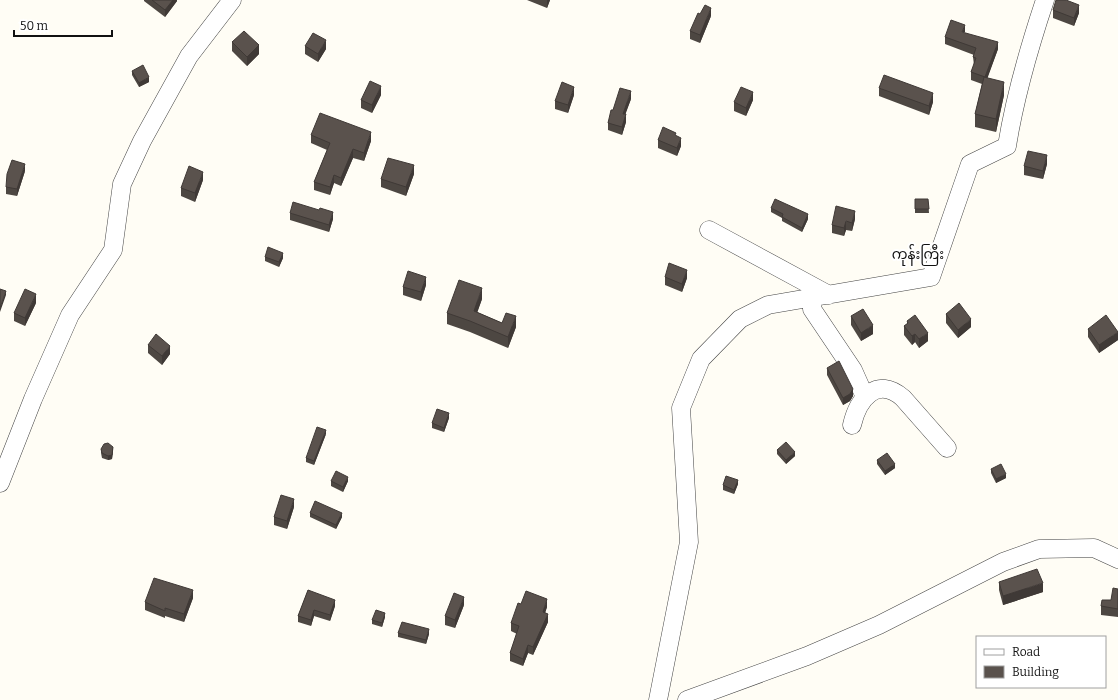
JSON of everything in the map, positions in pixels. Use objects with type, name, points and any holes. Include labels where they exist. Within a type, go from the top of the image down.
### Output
[{"type":"street","points":[[0,483],[33,399],[70,315],[113,250],[122,184],[142,141],[189,56],[232,0]]},
{"type":"street","points":[[658,700],[689,542],[681,408],[701,359],[740,319],[768,306],[931,277],[970,164],[1007,146],[1022,70],[1045,0]]},
{"type":"street","points":[[709,230],[821,296]]},
{"type":"street","points":[[821,296],[812,310],[853,370],[865,397]]},
{"type":"street","points":[[852,425],[855,412],[865,397],[873,391],[884,388],[895,391],[947,448]]},
{"type":"street","points":[[687,700],[821,650],[879,625],[1003,562],[1040,549],[1094,548],[1118,558]]},
{"type":"building","points":[[152,0],[173,0],[165,10]]},
{"type":"building","points":[[1056,0],[1066,0],[1079,5],[1074,18],[1053,10]]},
{"type":"building","points":[[705,5],[711,8],[700,35],[690,31],[698,13],[700,14]]},
{"type":"building","points":[[951,20],[965,25],[962,32],[998,42],[985,77],[971,72],[976,58],[973,57],[976,48],[945,37]]},
{"type":"building","points":[[244,31],[259,45],[247,57],[232,42]]},
{"type":"building","points":[[313,33],[326,40],[318,54],[305,46]]},
{"type":"building","points":[[143,65],[149,77],[139,83],[132,71]]},
{"type":"building","points":[[884,75],[933,93],[929,106],[879,88]]},
{"type":"building","points":[[984,77],[1004,82],[996,119],[975,114]]},
{"type":"building","points":[[370,81],[381,86],[372,105],[361,100]]},
{"type":"building","points":[[562,82],[574,87],[568,105],[555,101]]},
{"type":"building","points":[[741,87],[753,92],[746,108],[734,102]]},
{"type":"building","points":[[620,88],[631,91],[623,114],[626,114],[622,127],[608,123],[611,110],[613,110]]},
{"type":"building","points":[[320,113],[371,132],[364,153],[353,149],[341,178],[334,175],[330,187],[314,182],[330,143],[311,135]]},
{"type":"building","points":[[663,127],[676,133],[675,135],[681,138],[677,148],[658,140]]},
{"type":"building","points":[[1028,151],[1047,155],[1043,171],[1024,166]]},
{"type":"building","points":[[388,158],[414,165],[406,187],[381,179]]},
{"type":"building","points":[[12,160],[25,164],[17,189],[6,187],[7,174]]},
{"type":"building","points":[[189,166],[203,172],[195,193],[181,188]]},
{"type":"building","points":[[775,199],[808,214],[802,228],[782,217],[783,214],[771,208]]},
{"type":"building","points":[[915,199],[928,199],[929,209],[915,209]]},
{"type":"building","points":[[293,202],[319,210],[320,208],[333,212],[329,225],[290,213]]},
{"type":"building","points":[[836,206],[855,211],[852,223],[846,221],[844,228],[832,225]]},
{"type":"building","points":[[268,247],[283,253],[279,262],[265,257]]},
{"type":"building","points":[[669,263],[687,270],[682,284],[665,277]]},
{"type":"building","points":[[408,271],[426,277],[421,292],[403,287]]},
{"type":"building","points":[[459,280],[482,288],[474,311],[502,323],[506,313],[516,316],[508,337],[447,313]]},
{"type":"building","points":[[0,289],[6,291],[0,308]]},
{"type":"building","points":[[25,289],[36,294],[25,318],[14,313]]},
{"type":"building","points":[[959,303],[971,319],[958,330],[946,314]]},
{"type":"building","points":[[863,309],[873,325],[861,333],[851,316]]},
{"type":"building","points":[[915,315],[928,333],[919,339],[915,334],[912,336],[904,326],[908,323],[907,321]]},
{"type":"building","points":[[1106,315],[1118,332],[1099,345],[1088,329]]},
{"type":"building","points":[[156,334],[170,346],[162,356],[148,345]]},
{"type":"building","points":[[839,361],[853,389],[850,394],[843,398],[827,368]]},
{"type":"building","points":[[437,409],[449,413],[444,428],[432,423]]},
{"type":"building","points":[[317,427],[326,430],[314,461],[306,458]]},
{"type":"building","points":[[786,442],[795,452],[786,460],[777,450]]},
{"type":"building","points":[[108,443],[113,447],[112,455],[108,456],[102,453],[101,449],[104,444]]},
{"type":"building","points":[[887,453],[895,464],[885,471],[877,460]]},
{"type":"building","points":[[1001,464],[1006,474],[996,479],[991,469]]},
{"type":"building","points":[[336,471],[348,477],[343,487],[331,481]]},
{"type":"building","points":[[726,476],[738,480],[734,490],[723,485]]},
{"type":"building","points":[[281,495],[294,499],[287,521],[274,517]]},
{"type":"building","points":[[315,501],[342,513],[336,525],[310,513]]},
{"type":"building","points":[[1037,569],[1043,583],[1003,596],[999,582]]},
{"type":"building","points":[[154,578],[193,590],[184,614],[165,608],[165,611],[145,602]]},
{"type":"building","points":[[1113,588],[1118,589],[1118,609],[1101,606],[1102,600],[1111,600]]},
{"type":"building","points":[[308,590],[335,600],[330,615],[314,610],[311,620],[298,616]]},
{"type":"building","points":[[526,591],[547,599],[543,612],[548,614],[533,647],[528,645],[523,659],[510,653],[519,626],[511,623],[518,603],[521,604]]},
{"type":"building","points":[[454,593],[464,597],[455,620],[445,616]]},
{"type":"building","points":[[376,610],[385,613],[382,623],[372,620]]},
{"type":"building","points":[[402,622],[429,629],[426,640],[398,633]]},
{"type":"district","name":"ကုန်းကြီး","points":[[918,254]]}]
